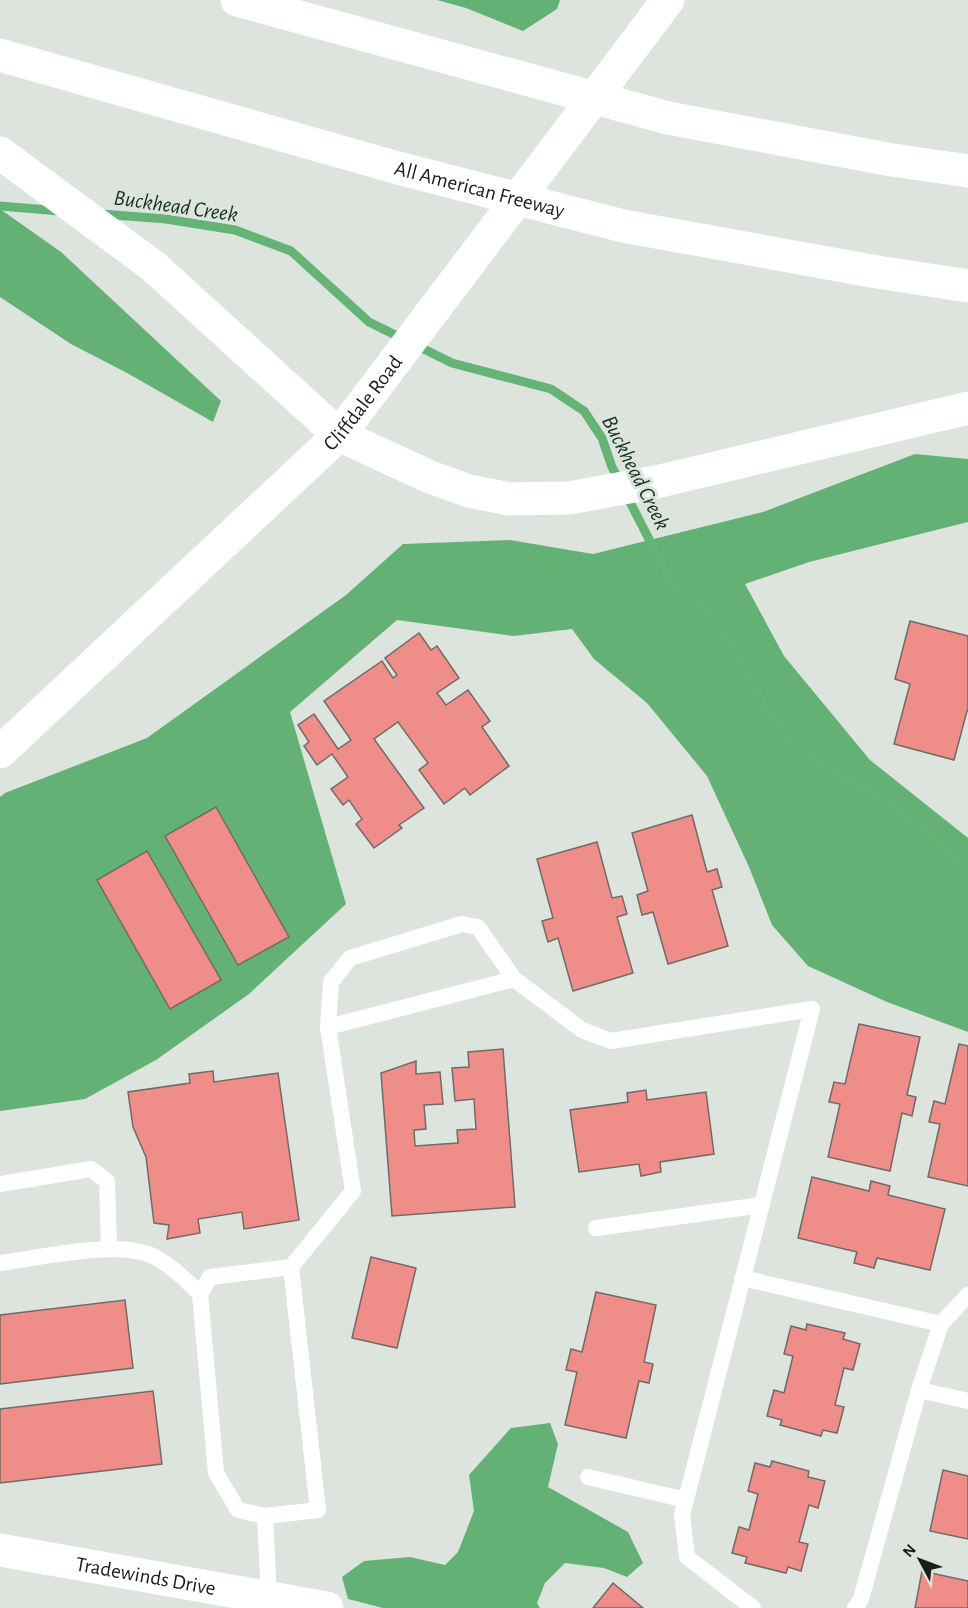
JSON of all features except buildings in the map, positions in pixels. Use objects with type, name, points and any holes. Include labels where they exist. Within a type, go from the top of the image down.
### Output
[{"type":"main road","points":[[237,0],[668,118],[892,160],[968,171]]},
{"type":"main road","name":"Cliffdale Road","points":[[0,752],[339,435],[668,0]]},
{"type":"main road","name":"All American Freeway","points":[[0,55],[398,168],[623,226],[968,286]]},
{"type":"main road","points":[[0,153],[153,266],[339,435],[430,477],[469,491],[509,499],[569,498],[656,482],[968,408]]},
{"type":"main road","name":"Tradewinds Drive","points":[[0,1550],[327,1608]]},
{"type":"lane","points":[[291,1267],[318,1510],[265,1516],[238,1510],[216,1473],[200,1294],[210,1277],[291,1267],[353,1191],[328,1027],[331,982],[350,958],[462,924],[478,927],[514,979],[582,1030],[611,1041],[812,1009],[682,1515],[687,1557],[753,1608]]},
{"type":"lane","points":[[328,1027],[514,979]]},
{"type":"lane","points":[[0,1184],[91,1169],[107,1181],[109,1248]]},
{"type":"lane","points":[[596,1228],[762,1205]]},
{"type":"lane","points":[[0,1263],[109,1248],[148,1254],[180,1273],[200,1294]]},
{"type":"lane","points":[[742,1278],[940,1324]]},
{"type":"lane","points":[[855,1608],[861,1599],[919,1390],[940,1324],[968,1295]]},
{"type":"lane","points":[[919,1390],[968,1401]]},
{"type":"lane","points":[[588,1477],[686,1500]]},
{"type":"lane","points":[[265,1516],[269,1598]]},
{"type":"green space","points":[[437,0],[560,0],[557,9],[523,31],[466,8]]},
{"type":"green space","points":[[0,209],[61,252],[221,401],[213,422],[71,344],[0,297]]},
{"type":"green space","points":[[915,454],[968,459],[968,522],[809,562],[745,584],[784,656],[870,760],[968,838],[968,1032],[887,1002],[808,966],[772,925],[749,867],[707,776],[647,703],[594,659],[572,629],[514,636],[397,620],[290,712],[346,904],[249,994],[156,1060],[85,1099],[0,1111],[0,797],[5,793],[147,738],[346,595],[403,544],[510,540],[593,554],[763,512]]},
{"type":"green space","points":[[550,1423],[558,1444],[548,1487],[628,1532],[643,1563],[627,1577],[604,1568],[565,1563],[545,1583],[537,1603],[540,1608],[383,1608],[348,1599],[342,1577],[364,1561],[410,1557],[445,1565],[458,1552],[474,1511],[469,1475],[511,1428]]},
{"type":"waterway","name":"Buckhead Creek","points":[[0,206],[60,211]]},
{"type":"waterway","name":"Buckhead Creek","points":[[101,214],[166,219],[235,230],[291,251],[369,322],[452,363],[551,389],[584,411],[602,438],[612,467],[670,580],[704,610],[733,645],[765,708],[791,741],[829,770],[875,794],[924,829],[968,868]]}]
